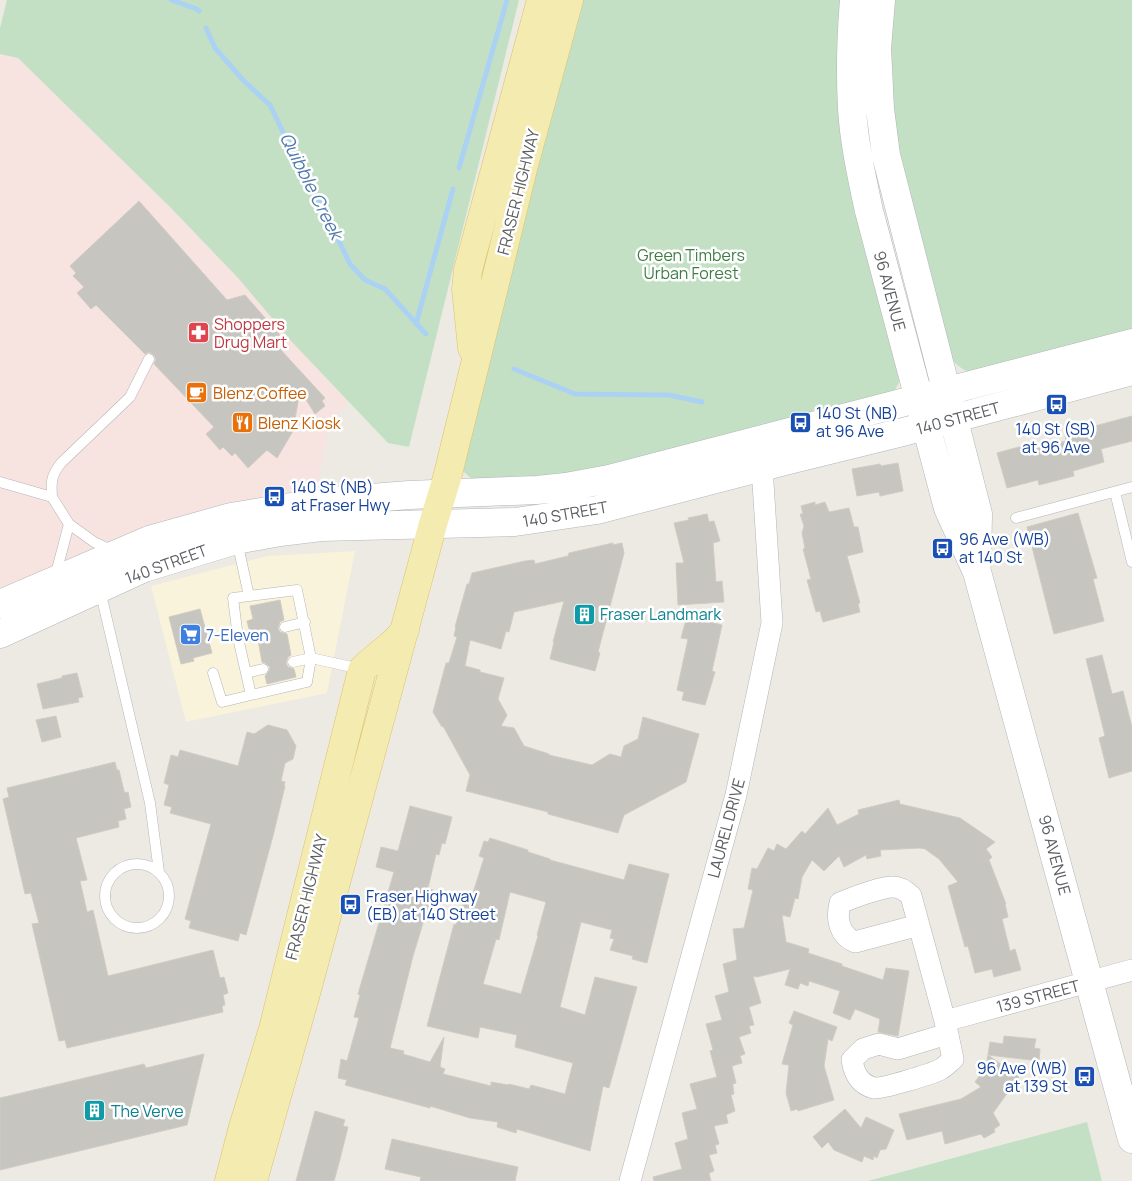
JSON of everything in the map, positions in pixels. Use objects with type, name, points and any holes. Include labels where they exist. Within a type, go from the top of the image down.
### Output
[{"type":"main road","name":"FRASER HIGHWAY","points":[[470,385],[472,360],[466,289],[468,270],[541,0]]},
{"type":"main road","name":"FRASER HIGHWAY","points":[[253,1181],[442,494],[524,165],[569,0]]},
{"type":"main road","name":"96 AVENUE","points":[[854,0],[850,52],[852,110],[862,174],[880,254],[948,508],[977,572],[1132,1140]]},
{"type":"main road","name":"96 AVENUE","points":[[881,0],[877,48],[880,108],[886,155],[978,514],[977,572]]},
{"type":"main road","name":"140 STREET","points":[[0,604],[149,540],[183,529],[232,517],[321,502],[536,490],[592,482],[1132,343]]},
{"type":"main road","name":"140 STREET","points":[[0,634],[144,568],[236,540],[321,527],[515,522],[558,517],[626,503],[953,419],[1132,370]]},
{"type":"main road","name":"FRASER HIGHWAY","points":[[229,1181],[243,1127],[273,1029],[362,670],[375,657],[395,644],[405,630]]},
{"type":"street","name":"LAUREL DRIVE","points":[[630,1181],[736,795],[772,623],[762,467]]},
{"type":"street","name":"139 STREET","points":[[919,924],[946,1028],[1132,970]]},
{"type":"lane","points":[[116,553],[94,542],[69,524],[52,497],[51,483],[53,473],[60,462],[130,397],[149,359]]},
{"type":"lane","points":[[0,482],[52,497]]},
{"type":"lane","points":[[1016,518],[1132,487]]},
{"type":"lane","points":[[1115,492],[1132,562]]},
{"type":"lane","points":[[54,580],[69,524]]},
{"type":"lane","points":[[236,540],[249,596]]},
{"type":"lane","points":[[100,589],[150,804],[159,872],[166,880],[170,901],[167,911],[152,926],[141,929],[121,924],[107,908],[105,898],[106,887],[111,877],[129,865],[150,866],[159,872]]},
{"type":"lane","points":[[213,673],[222,702],[306,682],[311,658],[297,590],[233,598],[238,638],[251,695]]},
{"type":"lane","points":[[286,627],[304,622]]},
{"type":"lane","points":[[238,638],[250,636]]},
{"type":"lane","points":[[293,662],[311,658],[362,670]]},
{"type":"lane","points":[[246,673],[263,669]]},
{"type":"shaded area","points":[[0,54],[18,58],[171,208],[239,279],[292,342],[349,402],[329,422],[317,493],[0,592]]},
{"type":"shaded area","points":[[355,551],[327,693],[186,722],[151,586],[268,556]]},
{"type":"green space","points":[[7,0],[519,0],[409,447],[388,443],[292,342],[239,279],[171,208],[18,58],[0,54],[0,28]]},
{"type":"green space","name":"Green Timbers Urban Forest","points":[[576,0],[844,0],[900,380],[895,390],[890,394],[566,476],[474,481],[464,472],[460,464]]},
{"type":"green space","points":[[893,0],[1132,0],[1132,330],[969,372],[956,364],[948,353],[897,140],[891,70]]},
{"type":"green space","points":[[1087,1122],[1102,1181],[868,1181]]},
{"type":"building","points":[[139,201],[227,300],[245,295],[280,335],[269,337],[325,398],[322,401],[325,406],[315,414],[300,390],[293,431],[277,458],[267,450],[248,468],[235,453],[232,456],[223,447],[220,450],[206,434],[214,427],[154,364],[156,359],[154,355],[149,352],[145,354],[96,305],[91,309],[77,293],[84,287],[73,276],[76,273],[70,266]]},
{"type":"building","points":[[1132,416],[1132,441],[1101,449],[1104,462],[1073,471],[1074,476],[1039,485],[1038,480],[1007,488],[997,453],[1026,445],[1027,451],[1066,441],[1065,434]]},
{"type":"building","points":[[898,463],[903,491],[880,496],[879,492],[857,496],[852,469]]},
{"type":"building","points":[[815,502],[815,505],[825,502],[829,512],[849,508],[854,527],[858,527],[863,552],[847,556],[860,603],[858,604],[860,612],[823,622],[820,611],[816,612],[807,580],[811,579],[803,549],[805,548],[802,533],[804,526],[800,514],[803,514],[801,506]]},
{"type":"building","points":[[1078,513],[1097,578],[1093,579],[1104,621],[1054,634],[1027,527]]},
{"type":"building","points":[[707,514],[709,522],[714,521],[720,541],[713,543],[716,582],[722,581],[724,602],[678,605],[676,563],[684,563],[674,523]]},
{"type":"building","points":[[613,543],[613,545],[622,543],[624,553],[598,652],[600,653],[595,671],[550,659],[564,601],[514,612],[509,632],[506,631],[501,649],[470,640],[465,666],[504,678],[498,699],[507,715],[501,726],[514,728],[524,746],[549,755],[592,765],[610,754],[621,757],[624,746],[638,739],[643,717],[699,734],[686,782],[624,815],[618,833],[548,814],[548,812],[466,791],[470,775],[443,726],[433,712],[446,663],[449,663],[457,637],[454,636],[455,627],[472,573],[525,561],[534,560],[535,564],[568,556],[569,553]]},
{"type":"building","points":[[280,600],[284,620],[280,622],[278,628],[280,632],[287,634],[291,655],[286,663],[288,667],[294,669],[296,677],[267,684],[265,676],[270,667],[262,662],[257,634],[249,629],[247,621],[253,619],[250,606]]},
{"type":"building","name":"7-Eleven","points":[[200,609],[212,653],[193,658],[194,661],[181,664],[169,617]]},
{"type":"building","points":[[687,616],[722,625],[712,671],[715,672],[705,705],[682,700],[684,692],[677,690],[688,639],[681,638]]},
{"type":"building","points":[[1102,655],[1112,694],[1123,691],[1132,727],[1132,771],[1109,778],[1099,738],[1105,736],[1086,659]]},
{"type":"building","points":[[77,673],[83,697],[78,698],[79,702],[43,709],[37,684]]},
{"type":"building","points":[[56,716],[61,737],[42,742],[36,720]]},
{"type":"building","points":[[268,725],[287,730],[296,746],[293,759],[285,763],[281,781],[285,782],[285,786],[246,935],[240,933],[238,941],[189,928],[191,921],[185,919],[211,824],[170,813],[172,807],[164,805],[169,785],[164,783],[171,755],[178,757],[180,750],[238,766],[247,732],[254,734]]},
{"type":"building","points":[[115,762],[124,791],[125,793],[128,792],[131,807],[124,809],[126,819],[118,821],[119,827],[76,838],[87,880],[80,881],[87,912],[93,910],[108,976],[213,950],[220,978],[224,977],[228,993],[223,995],[225,1005],[222,1006],[223,1012],[67,1048],[65,1040],[59,1041],[32,924],[39,923],[31,893],[25,894],[3,799],[9,797],[7,788]]},
{"type":"building","points":[[899,800],[900,804],[960,818],[995,842],[986,849],[992,857],[989,860],[1006,904],[1008,917],[1002,919],[1010,951],[1015,949],[1021,970],[994,977],[992,969],[975,973],[968,946],[965,947],[948,886],[958,882],[939,859],[925,849],[880,850],[881,856],[867,859],[866,855],[844,867],[839,856],[824,871],[812,860],[802,877],[798,899],[795,898],[790,917],[782,915],[786,942],[809,949],[808,953],[883,980],[886,968],[909,971],[898,1036],[878,1032],[880,1019],[855,1009],[850,1020],[833,1013],[840,991],[809,981],[808,986],[800,983],[798,989],[785,985],[790,969],[757,977],[753,976],[761,1003],[749,1007],[754,1025],[749,1026],[751,1033],[739,1037],[745,1054],[740,1056],[742,1063],[732,1066],[736,1083],[733,1084],[734,1094],[731,1095],[735,1111],[726,1115],[728,1123],[714,1126],[719,1144],[715,1145],[717,1153],[709,1155],[714,1171],[709,1173],[711,1181],[654,1181],[653,1177],[682,1169],[675,1143],[688,1139],[682,1113],[697,1109],[690,1084],[717,1077],[710,1051],[713,1050],[706,1024],[722,1020],[715,996],[729,992],[723,964],[737,960],[733,929],[744,928],[753,890],[748,889],[752,868],[757,869],[768,848],[774,851],[777,844],[786,849],[802,831],[805,834],[828,808],[837,825],[859,814],[858,810]]},
{"type":"building","points":[[410,806],[452,817],[445,844],[442,843],[439,855],[436,854],[428,888],[433,890],[413,956],[390,1048],[404,1051],[403,1054],[430,1062],[444,1037],[440,1067],[445,1069],[443,1074],[491,1086],[491,1082],[529,1089],[531,1085],[565,1094],[573,1063],[515,1047],[517,1035],[480,1027],[478,1038],[427,1026],[454,924],[456,925],[468,891],[473,893],[484,858],[479,856],[484,841],[488,842],[490,838],[528,850],[528,852],[550,860],[624,880],[629,864],[669,874],[647,963],[632,959],[633,956],[610,950],[614,939],[610,938],[612,930],[581,922],[560,1007],[585,1015],[595,977],[637,987],[609,1088],[603,1086],[590,1151],[517,1129],[516,1133],[497,1127],[498,1122],[470,1118],[345,1085],[347,1080],[338,1078],[341,1059],[347,1061],[359,1018],[354,1017],[360,995],[358,994],[394,872],[376,867],[381,847],[398,851]],"holes":[[[510,892],[546,902],[521,994],[483,984],[496,939],[499,940]]]},
{"type":"building","points":[[794,1011],[837,1027],[832,1041],[828,1039],[824,1066],[834,1100],[798,1111],[797,1109],[791,1111],[786,1093],[789,1065],[782,1064],[793,1025],[789,1023]]},
{"type":"building","points":[[1004,1036],[1036,1039],[1034,1048],[1040,1049],[1039,1061],[988,1055],[1019,1077],[993,1113],[1000,1125],[994,1129],[995,1132],[984,1138],[981,1134],[945,1144],[942,1131],[907,1140],[899,1114],[961,1099],[981,1087],[975,1082],[986,1067],[990,1042],[1003,1044]]},
{"type":"building","name":"The Verve","points":[[204,1054],[187,1125],[0,1170],[0,1098],[144,1064],[146,1068]]},
{"type":"building","points":[[845,1109],[861,1128],[866,1117],[894,1130],[886,1149],[880,1150],[877,1158],[874,1156],[873,1160],[864,1156],[862,1162],[834,1150],[828,1142],[822,1148],[813,1137]]},
{"type":"building","points":[[315,1111],[345,1120],[343,1126],[348,1127],[339,1163],[334,1181],[296,1181]]},
{"type":"building","points":[[392,1139],[518,1167],[515,1181],[420,1181],[421,1177],[385,1169]]},
{"type":"waterway","name":"Quibble Creek","points":[[171,0],[199,11]]},
{"type":"waterway","points":[[459,168],[507,0]]},
{"type":"waterway","name":"Quibble Creek","points":[[206,28],[215,48],[244,81],[270,105],[308,184],[324,210],[350,264],[365,280],[385,289],[426,334]]},
{"type":"waterway","points":[[416,324],[453,189]]},
{"type":"waterway","name":"Quibble Creek","points":[[514,369],[575,394],[669,395],[702,402]]},
{"type":"place","name":"Shoppers Drug Mart","points":[[198,333]]},
{"type":"place","name":"Blenz Coffee","points":[[197,393]]},
{"type":"place","name":"140 St (SB) at 96 Ave","points":[[1056,405]]},
{"type":"place","name":"140 St (NB) at 96 Ave","points":[[800,422]]},
{"type":"place","name":"Blenz Kiosk","points":[[242,423]]},
{"type":"place","name":"140 St (NB) at Fraser Hwy","points":[[275,496]]},
{"type":"place","name":"96 Ave (WB) at 140 St","points":[[943,548]]},
{"type":"place","name":"Fraser Landmark","points":[[584,614]]},
{"type":"place","name":"7-Eleven","points":[[190,635]]},
{"type":"place","name":"Fraser Highway (EB) at 140 Street","points":[[350,905]]},
{"type":"place","name":"96 Ave (WB) at 139 St","points":[[1084,1077]]},
{"type":"place","name":"The Verve","points":[[95,1111]]}]
